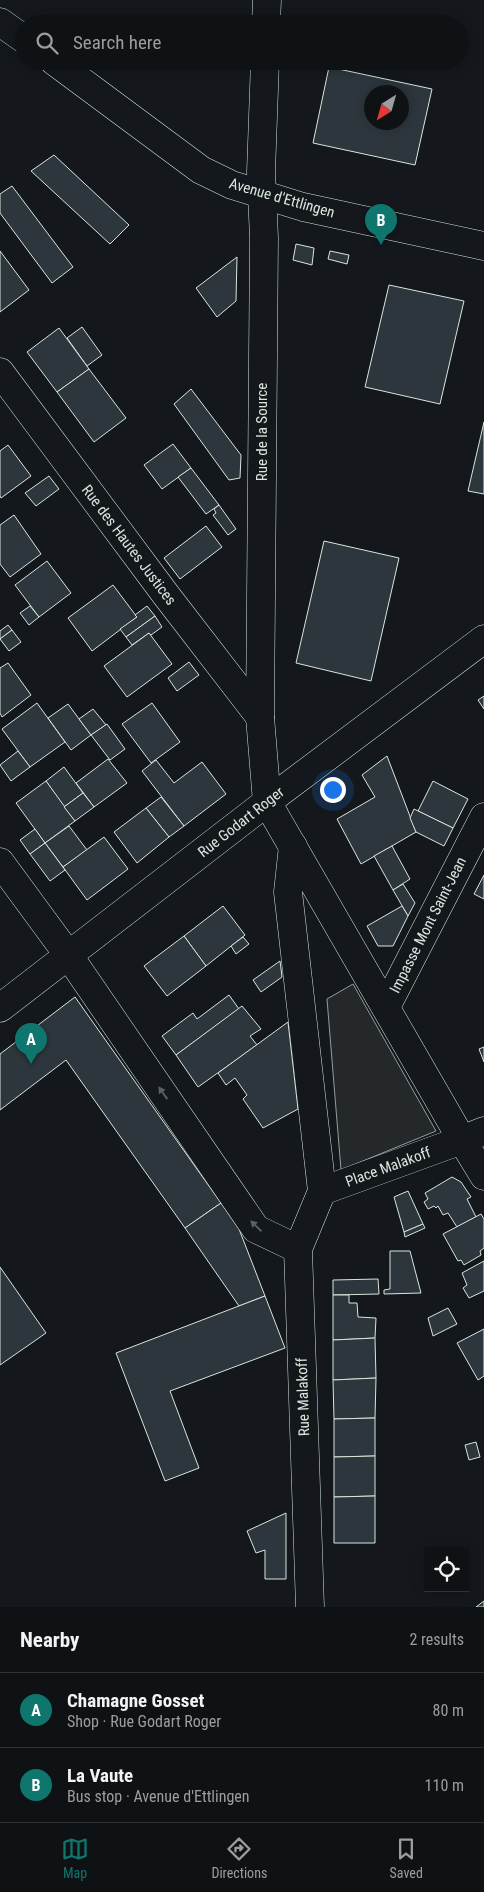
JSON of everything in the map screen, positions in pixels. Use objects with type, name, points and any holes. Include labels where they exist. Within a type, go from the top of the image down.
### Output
[{"type":"street","points":[[266,15],[267,0]]},
{"type":"street","points":[[0,22],[15,33]]},
{"type":"street","name":"Avenue d'Ettlingen","points":[[66,70],[201,170],[232,185],[303,207],[484,246]]},
{"type":"street","name":"Rue de la Source","points":[[265,70],[262,195],[264,238],[260,717],[267,802]]},
{"type":"street","name":"Rue des Hautes Justices","points":[[0,372],[166,595],[260,717]]},
{"type":"street","name":"Rue Godart Roger","points":[[0,1008],[267,802],[484,639]]},
{"type":"street","points":[[267,802],[386,1007],[473,1136],[484,1176]]},
{"type":"street","name":"Impasse Mont Saint-Jean","points":[[386,1007],[484,817]]},
{"type":"street","points":[[293,846],[288,892],[322,1191]]},
{"type":"street","points":[[0,862],[69,956],[256,1229],[298,1250]]},
{"type":"street","name":"Place Malakoff","points":[[322,1191],[473,1136]]},
{"type":"street","name":"Rue Malakoff","points":[[310,1607],[298,1250],[322,1191]]},
{"type":"shaded area","points":[[353,984],[436,1131],[341,1170],[327,999]]},
{"type":"building","points":[[328,70],[343,70],[432,89],[415,165],[313,143]]},
{"type":"building","points":[[54,155],[129,225],[110,244],[31,171]]},
{"type":"building","points":[[12,186],[73,267],[52,283],[0,213],[0,194]]},
{"type":"building","points":[[296,244],[314,248],[312,265],[293,260]]},
{"type":"building","points":[[0,251],[29,290],[0,312]]},
{"type":"building","points":[[330,251],[349,255],[347,264],[328,259]]},
{"type":"building","points":[[237,257],[236,301],[217,317],[196,288]]},
{"type":"building","points":[[389,285],[464,301],[440,404],[365,387]]},
{"type":"building","points":[[82,327],[102,355],[87,366],[67,338]]},
{"type":"building","points":[[59,328],[89,369],[57,392],[27,352]]},
{"type":"building","points":[[89,369],[126,418],[94,442],[57,392]]},
{"type":"building","points":[[191,389],[241,455],[240,478],[229,480],[174,404]]},
{"type":"building","points":[[484,422],[484,494],[468,491]]},
{"type":"building","points":[[173,444],[191,468],[162,489],[144,465]]},
{"type":"building","points":[[8,445],[31,476],[1,498],[0,451]]},
{"type":"building","points":[[191,468],[219,505],[206,514],[178,477]]},
{"type":"building","points":[[49,476],[59,489],[36,506],[25,493]]},
{"type":"building","points":[[219,505],[236,529],[228,535],[213,515],[216,513],[214,509]]},
{"type":"building","points":[[14,515],[41,554],[10,577],[0,564],[0,525]]},
{"type":"building","points":[[206,526],[222,547],[180,579],[164,558]]},
{"type":"building","points":[[324,541],[399,558],[371,681],[296,663]]},
{"type":"building","points":[[47,561],[71,593],[39,617],[15,585]]},
{"type":"building","points":[[113,585],[137,617],[92,651],[68,618]]},
{"type":"building","points":[[30,606],[39,617],[29,625],[20,613]]},
{"type":"building","points":[[147,606],[155,616],[126,637],[120,629],[137,617],[135,615]]},
{"type":"building","points":[[155,616],[162,627],[151,635],[149,633],[132,645],[126,637]]},
{"type":"building","points":[[8,625],[12,630],[0,639],[0,631]]},
{"type":"building","points":[[12,630],[21,642],[9,651],[0,639]]},
{"type":"building","points":[[149,633],[172,664],[127,697],[104,666]]},
{"type":"building","points":[[189,662],[199,675],[177,691],[168,678]]},
{"type":"building","points":[[8,663],[31,695],[2,717],[0,713],[0,668]]},
{"type":"building","points":[[484,696],[484,709],[478,700]]},
{"type":"building","points":[[37,703],[65,742],[30,767],[2,729]]},
{"type":"building","points":[[152,703],[180,742],[151,763],[122,724]]},
{"type":"building","points":[[68,704],[91,735],[71,750],[48,718]]},
{"type":"building","points":[[93,709],[106,725],[91,735],[79,719]]},
{"type":"building","points":[[107,724],[125,749],[110,760],[91,735]]},
{"type":"building","points":[[18,751],[30,767],[11,781],[0,765]]},
{"type":"building","points":[[387,756],[416,832],[361,864],[337,819],[375,797],[362,775]]},
{"type":"building","points":[[108,759],[127,783],[94,807],[76,783]]},
{"type":"building","points":[[156,760],[174,783],[202,762],[226,794],[184,826],[142,771]]},
{"type":"building","points":[[64,767],[83,793],[64,807],[46,781]]},
{"type":"building","points":[[46,781],[75,821],[45,843],[16,803]]},
{"type":"building","points":[[433,781],[468,799],[453,828],[418,811]]},
{"type":"building","points":[[83,793],[94,807],[75,821],[64,807]]},
{"type":"building","points":[[161,797],[184,826],[169,837],[146,808]]},
{"type":"building","points":[[146,808],[169,837],[137,863],[114,832]]},
{"type":"building","points":[[414,809],[453,828],[444,846],[416,832],[410,818]]},
{"type":"building","points":[[69,826],[87,850],[63,867],[45,843]]},
{"type":"building","points":[[35,829],[45,843],[30,854],[20,840]]},
{"type":"building","points":[[104,837],[128,869],[87,900],[63,867]]},
{"type":"building","points":[[45,843],[65,870],[50,881],[30,854]]},
{"type":"building","points":[[392,846],[410,879],[393,890],[374,856]]},
{"type":"building","points":[[484,875],[484,899],[474,894]]},
{"type":"building","points":[[403,884],[415,903],[408,916],[393,890]]},
{"type":"building","points":[[223,906],[245,935],[206,966],[184,936]]},
{"type":"building","points":[[402,906],[408,916],[393,946],[378,946],[367,926]]},
{"type":"building","points":[[184,936],[206,966],[167,996],[144,966]]},
{"type":"building","points":[[243,937],[249,944],[236,954],[231,946]]},
{"type":"building","points":[[280,961],[282,977],[261,992],[253,980]]},
{"type":"building","points":[[229,995],[239,1009],[176,1055],[162,1036],[193,1013],[197,1019]]},
{"type":"building","points":[[75,997],[221,1203],[185,1228],[66,1060],[0,1110],[0,1054]]},
{"type":"building","points":[[242,1006],[261,1029],[250,1036],[257,1045],[198,1087],[176,1055]]},
{"type":"building","points":[[288,1022],[298,1109],[263,1128],[243,1099],[247,1095],[235,1078],[226,1085],[218,1073]]},
{"type":"building","points":[[484,1047],[484,1062],[479,1049]]},
{"type":"building","points":[[452,1177],[461,1182],[471,1197],[467,1199],[476,1217],[457,1227],[448,1213],[443,1215],[438,1206],[428,1209],[424,1202],[428,1199],[425,1193]]},
{"type":"building","points":[[408,1191],[423,1224],[404,1232],[394,1197]]},
{"type":"building","points":[[221,1203],[239,1229],[265,1296],[239,1306],[185,1228]]},
{"type":"building","points":[[481,1214],[484,1219],[484,1248],[480,1251],[481,1255],[464,1265],[461,1260],[458,1261],[443,1234]]},
{"type":"building","points":[[423,1224],[425,1228],[405,1237],[404,1232]]},
{"type":"building","points":[[390,1251],[410,1251],[421,1293],[384,1294],[384,1290],[390,1289]]},
{"type":"building","points":[[484,1261],[484,1291],[469,1298],[463,1288],[467,1285],[462,1273]]},
{"type":"building","points":[[0,1267],[46,1333],[0,1365]]},
{"type":"building","points":[[378,1279],[379,1294],[333,1295],[333,1280]]},
{"type":"building","points":[[333,1295],[349,1295],[349,1303],[357,1303],[358,1317],[376,1318],[375,1338],[333,1340]]},
{"type":"building","points":[[265,1296],[285,1348],[170,1391],[199,1468],[165,1481],[116,1353]]},
{"type":"building","points":[[448,1308],[457,1324],[433,1336],[428,1318]]},
{"type":"building","points":[[484,1329],[484,1376],[478,1380],[457,1343]]},
{"type":"building","points":[[375,1338],[376,1378],[333,1380],[333,1340]]},
{"type":"building","points":[[376,1378],[375,1418],[334,1419],[333,1380]]},
{"type":"building","points":[[375,1418],[375,1456],[334,1457],[334,1419]]},
{"type":"building","points":[[476,1442],[480,1457],[469,1460],[465,1445]]},
{"type":"building","points":[[375,1456],[375,1496],[334,1497],[334,1457]]},
{"type":"building","points":[[375,1496],[375,1543],[334,1543],[334,1497]]},
{"type":"building","points":[[286,1513],[286,1579],[265,1579],[265,1550],[256,1553],[247,1531]]},
{"type":"building","points":[[484,1601],[484,1607],[476,1607]]},
{"type":"place","name":"La Vaute","points":[[381,245]]},
{"type":"place","name":"Chamagne Gosset","points":[[31,1064]]}]
